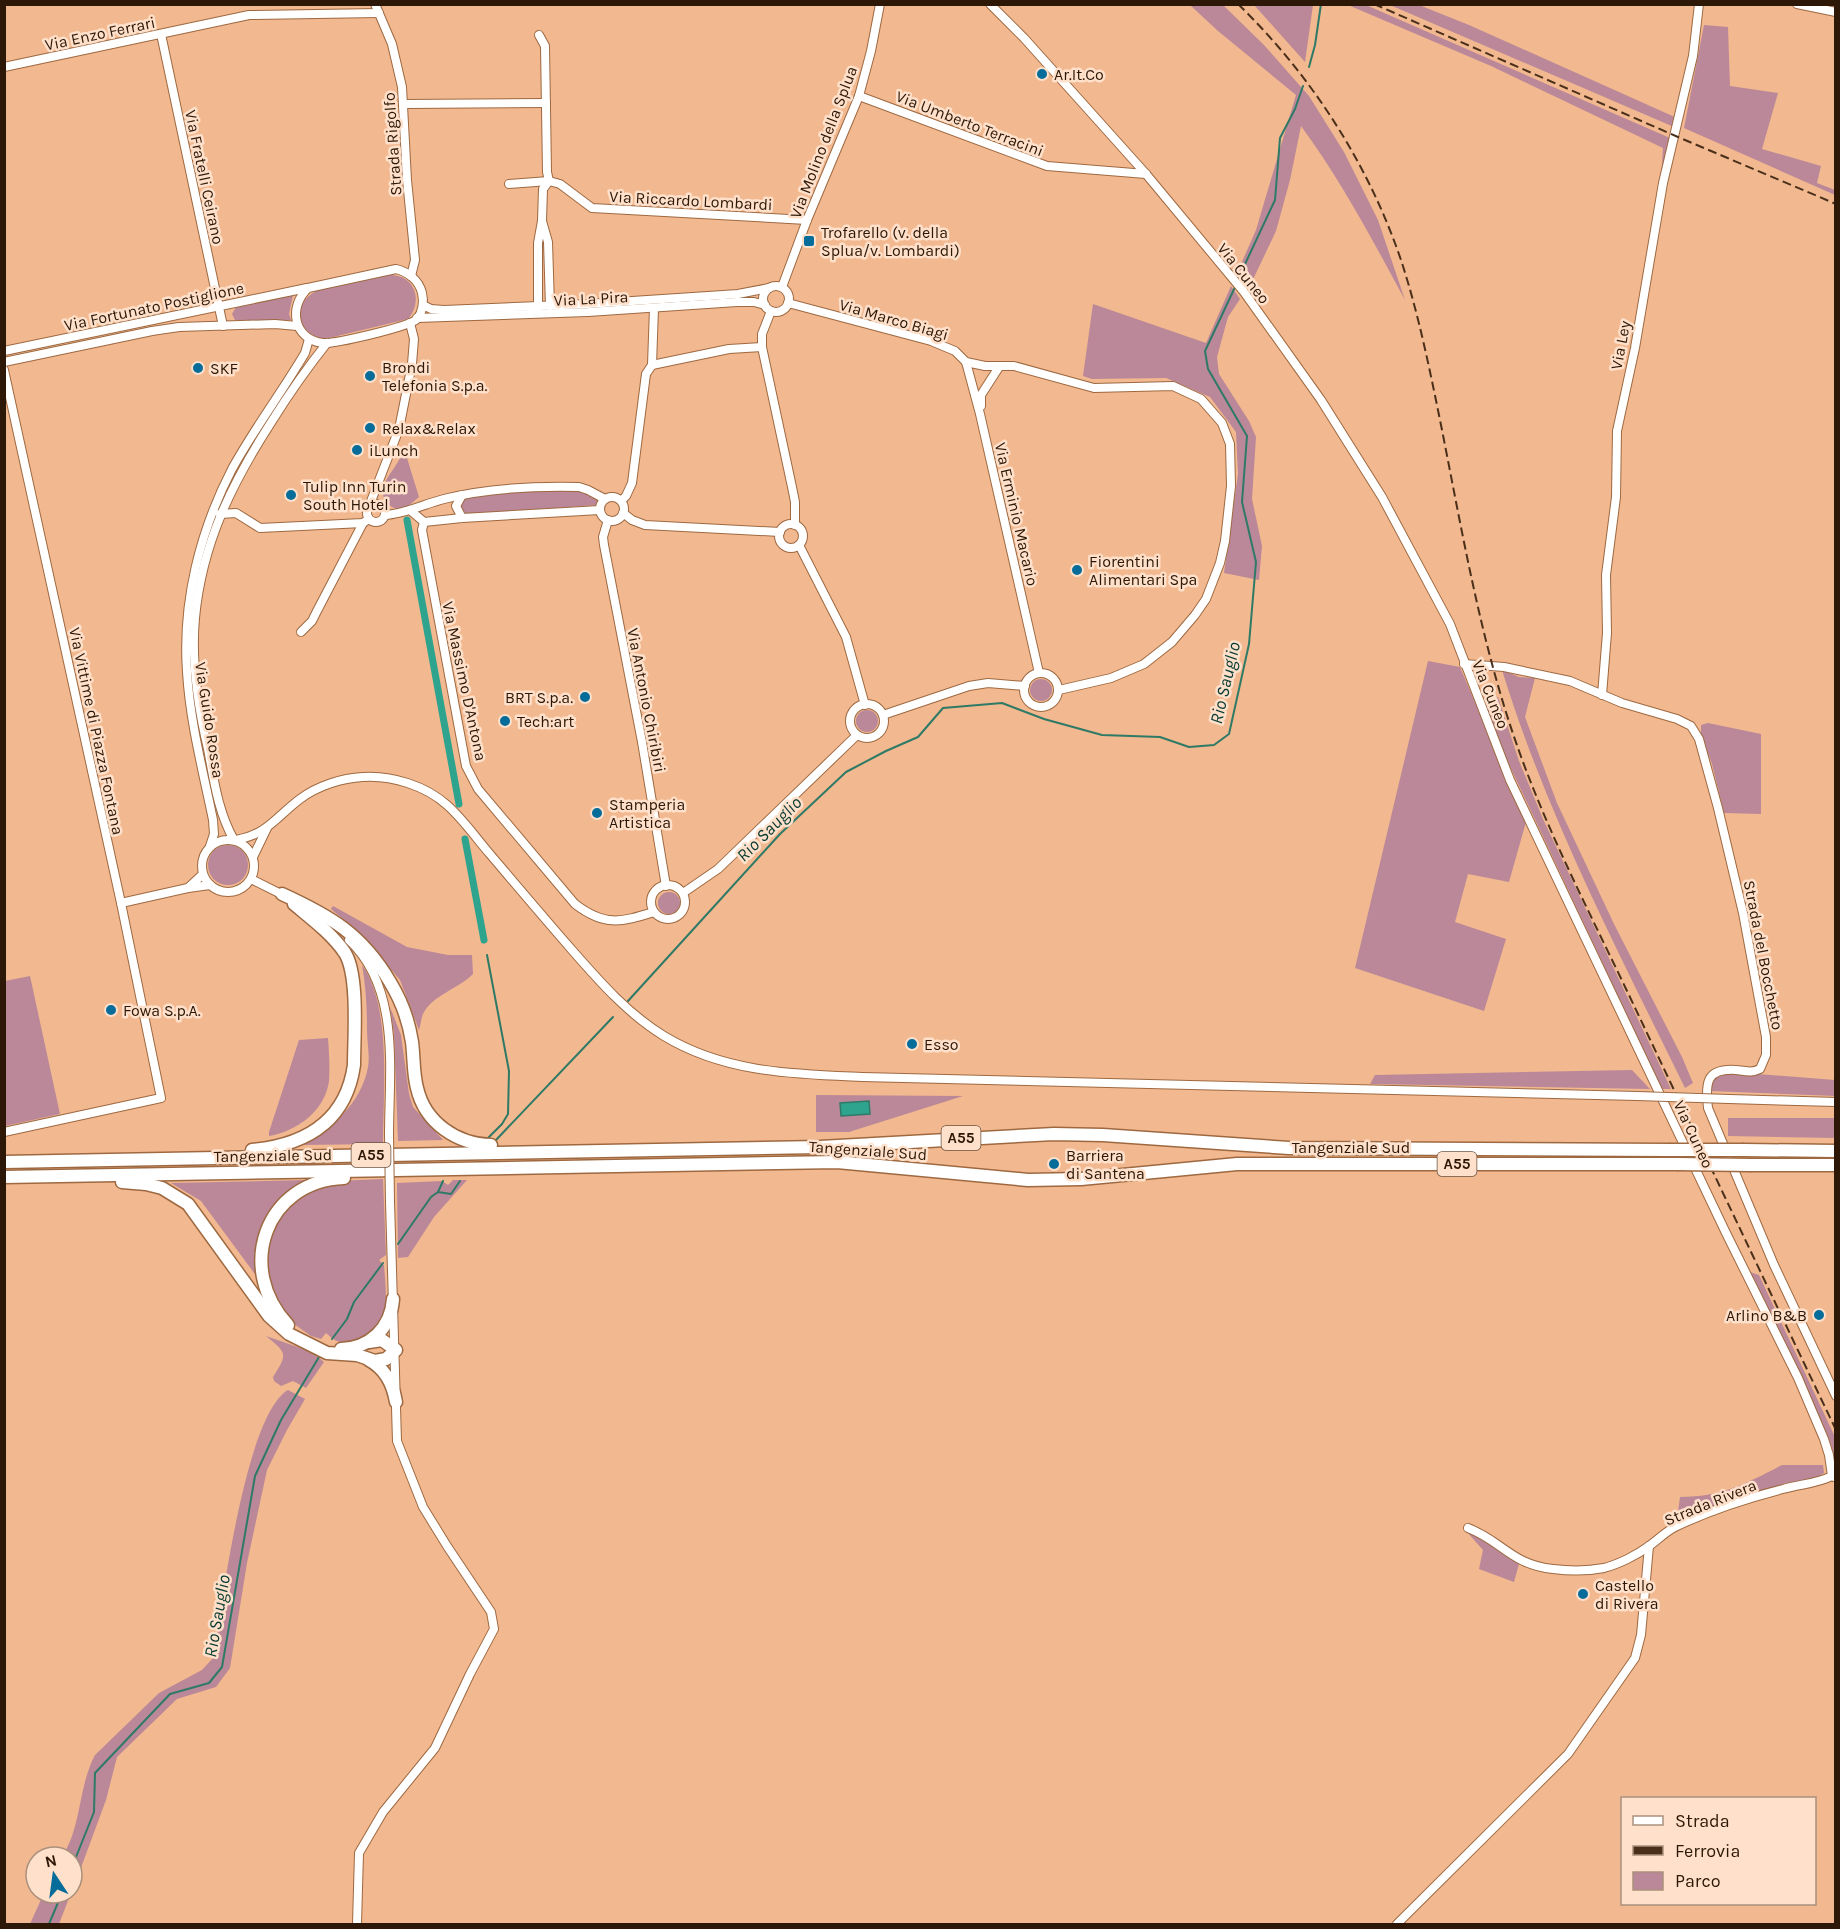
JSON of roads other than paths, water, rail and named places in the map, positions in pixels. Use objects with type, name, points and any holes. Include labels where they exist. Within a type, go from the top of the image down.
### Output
[{"type":"highway","points":[[282,894],[333,919],[354,936],[384,971],[397,995],[410,1031],[415,1081],[419,1096],[434,1120],[453,1136],[467,1142],[505,1146],[531,1152]]},
{"type":"highway","points":[[212,1158],[277,1147],[307,1136],[335,1113],[349,1089],[353,1076],[351,966],[334,939],[282,894]]},
{"type":"highway","name":"Tangenziale Sud","points":[[4,1162],[820,1147],[1045,1134],[1103,1135],[1289,1148],[1836,1151]]},
{"type":"highway","name":"Tangenziale Sud","points":[[4,1177],[837,1162],[1037,1180],[1081,1179],[1237,1164],[1836,1165]]},
{"type":"highway","points":[[368,1359],[382,1360],[396,1350],[382,1340],[350,1348],[333,1348],[312,1340],[288,1325],[275,1309],[266,1290],[261,1272],[262,1247],[274,1216],[288,1200],[301,1191],[330,1179],[367,1176],[400,1169]]},
{"type":"highway","points":[[57,1176],[146,1184],[170,1192],[188,1204],[199,1217],[281,1328],[321,1351],[368,1359],[387,1376],[394,1389],[396,1402]]},
{"type":"highway","points":[[369,1342],[388,1321],[393,1299]]},
{"type":"street","name":"Strada Rigolfo","points":[[375,4],[392,44],[402,87],[407,180],[415,260],[411,276]]},
{"type":"street","name":"Via Molino della Splua","points":[[782,287],[807,220],[859,96],[872,51],[880,4]]},
{"type":"street","name":"Via Cuneo","points":[[990,4],[1024,38],[1146,174],[1244,292],[1321,400],[1382,497],[1450,624],[1510,780],[1726,1233],[1798,1378],[1824,1439],[1834,1477]]},
{"type":"street","name":"Via Ley","points":[[1602,695],[1607,633],[1606,575],[1616,497],[1617,431],[1635,348],[1663,183],[1693,56],[1699,4]]},
{"type":"street","points":[[1797,4],[1836,12]]},
{"type":"street","name":"Via Enzo Ferrari","points":[[4,68],[249,15],[380,13]]},
{"type":"street","name":"Via Fratelli Ceirano","points":[[161,34],[223,326]]},
{"type":"street","points":[[538,307],[538,243],[542,221],[543,189],[549,181],[545,45],[539,35]]},
{"type":"street","name":"Via Umberto Terracini","points":[[859,96],[1047,166],[1146,174]]},
{"type":"street","points":[[403,104],[546,103]]},
{"type":"street","points":[[509,184],[549,181]]},
{"type":"street","name":"Via Riccardo Lombardi","points":[[549,181],[560,184],[592,208],[807,220]]},
{"type":"street","points":[[542,221],[548,242],[550,306]]},
{"type":"street","points":[[538,265],[549,265]]},
{"type":"street","name":"Via Fortunato Postiglione","points":[[4,351],[390,270],[402,271],[411,276]]},
{"type":"street","points":[[308,288],[296,308],[297,326],[309,339],[327,343],[410,323],[417,318],[423,306],[420,285],[411,276]]},
{"type":"street","points":[[768,308],[779,311],[788,303],[787,292],[782,287],[769,288],[764,294],[768,308],[762,334],[762,347],[795,502],[795,525]]},
{"type":"street","name":"Via La Pira","points":[[423,306],[444,310],[538,307],[738,294],[769,288]]},
{"type":"street","name":"Via La Pira","points":[[417,318],[516,316],[754,302],[768,308]]},
{"type":"street","name":"Via Marco Biagi","points":[[788,303],[931,341],[955,351],[966,362],[985,366],[1014,366],[1094,388],[1173,386],[1201,399],[1222,423],[1230,444],[1230,486],[1225,542],[1214,583],[1195,615],[1172,642],[1144,664],[1111,678],[1059,690]]},
{"type":"street","points":[[621,501],[632,483],[646,374],[652,365],[654,308]]},
{"type":"street","points":[[301,632],[312,621],[366,521],[368,509],[399,429],[409,385],[414,339],[410,323]]},
{"type":"street","points":[[132,324],[135,334]]},
{"type":"street","name":"Via Fortunato Postiglione","points":[[4,362],[179,327],[275,324],[297,326]]},
{"type":"street","name":"Via Guido Rossa","points":[[188,888],[202,874],[202,862],[214,834],[196,741],[186,671],[187,619],[191,586],[204,535],[220,494],[242,452],[305,353],[309,339]]},
{"type":"street","name":"Via Guido Rossa","points":[[253,857],[249,849],[235,840],[222,814],[206,740],[194,644],[199,589],[220,514],[249,456],[295,386],[327,343]]},
{"type":"street","points":[[652,365],[729,349],[762,347]]},
{"type":"street","name":"Via Erminio Macario","points":[[966,362],[1039,673]]},
{"type":"street","points":[[980,414],[981,395],[999,367]]},
{"type":"street","name":"Via Vittime di Piazza Fontana","points":[[4,370],[121,903],[160,1098],[4,1131]]},
{"type":"street","points":[[379,481],[378,497],[385,515]]},
{"type":"street","points":[[385,515],[462,495],[503,489],[567,487],[588,490],[606,499]]},
{"type":"street","points":[[462,495],[456,506],[462,518]]},
{"type":"street","points":[[612,497],[621,501],[624,507],[623,513],[615,520],[608,520],[603,516],[600,510],[601,504],[606,499],[612,497]]},
{"type":"street","points":[[368,509],[374,504],[382,506]]},
{"type":"street","points":[[410,510],[424,522],[600,510]]},
{"type":"street","points":[[220,514],[236,513],[260,528],[377,522],[385,515]]},
{"type":"street","points":[[623,513],[632,520],[645,525],[780,532],[788,525],[795,525],[801,529],[803,536],[799,545],[792,548],[784,546],[780,539],[780,532]]},
{"type":"street","name":"Via Antonio Chiribiri","points":[[608,520],[604,545],[642,742],[666,886]]},
{"type":"street","name":"Via Massimo D'Antona","points":[[424,522],[422,530],[452,698],[466,766],[478,789],[575,904],[586,913],[598,919],[615,921],[628,920],[654,912]]},
{"type":"street","points":[[799,545],[846,637],[865,705]]},
{"type":"street","name":"Strada del Bocchetto","points":[[1464,664],[1496,666],[1570,681],[1622,703],[1686,722],[1699,740],[1719,808],[1736,881],[1766,1036],[1766,1055],[1760,1069],[1751,1072],[1722,1070],[1711,1077],[1707,1082],[1706,1090],[1708,1108],[1774,1265],[1836,1396]]},
{"type":"street","points":[[1039,673],[1054,679],[1059,690],[1052,704],[1041,708],[1027,701],[1024,691],[1030,677],[1039,673]]},
{"type":"street","points":[[883,715],[969,686],[988,683],[1025,686]]},
{"type":"street","points":[[865,705],[875,707],[883,715],[883,726],[878,735],[867,738],[853,731],[850,720],[855,710],[865,705]]},
{"type":"street","points":[[683,893],[718,869],[857,735]]},
{"type":"street","points":[[210,846],[217,841],[252,836],[267,828],[300,799],[330,784],[363,777],[394,779],[412,784],[447,805],[596,977],[631,1012],[666,1038],[694,1052],[755,1070],[862,1077],[1836,1102]]},
{"type":"street","points":[[202,874],[210,885],[224,892],[239,890],[251,879],[254,872],[253,857],[267,828]]},
{"type":"street","points":[[251,879],[282,894],[329,924],[353,944],[378,984],[385,1007],[388,1033],[397,1441],[423,1508],[491,1612],[495,1629],[470,1674],[435,1748],[383,1812],[359,1853],[357,1924]]},
{"type":"street","points":[[121,903],[210,885]]},
{"type":"street","points":[[666,886],[683,893],[685,906],[678,916],[666,919],[654,912],[652,900],[659,888],[666,886]]},
{"type":"street","name":"Strada Rivera","points":[[1468,1528],[1481,1533],[1517,1559],[1538,1567],[1569,1570],[1604,1568],[1649,1546],[1681,1524],[1773,1492],[1819,1483],[1834,1477]]},
{"type":"street","points":[[1397,1924],[1568,1754],[1635,1658],[1641,1635],[1649,1546]]},
{"type":"water","points":[[869,1101],[870,1114],[841,1116],[840,1103]]},
{"type":"waterway","name":"Rio Sauglio","points":[[1309,67],[1321,4]]},
{"type":"waterway","name":"Rio Sauglio","points":[[1238,279],[1275,200],[1280,138],[1295,109],[1303,86]]},
{"type":"waterway","name":"Rio Sauglio","points":[[628,1001],[780,834],[846,772],[918,737],[943,708],[1002,703],[1044,719],[1102,735],[1160,737],[1189,747],[1214,745],[1229,734],[1249,644],[1256,562],[1242,502],[1247,436],[1208,369],[1205,351],[1236,285]]},
{"type":"waterway","points":[[407,520],[459,804]]},
{"type":"waterway","points":[[465,839],[484,940]]},
{"type":"waterway","points":[[486,1140],[502,1124],[508,1114],[509,1071],[487,955]]},
{"type":"waterway","name":"Rio Sauglio","points":[[495,1141],[613,1017]]},
{"type":"waterway","points":[[438,1192],[443,1181]]},
{"type":"waterway","name":"Rio Sauglio","points":[[398,1244],[431,1197],[438,1192],[451,1194],[460,1181]]},
{"type":"waterway","points":[[332,1339],[347,1319],[354,1302],[383,1263]]},
{"type":"waterway","name":"Rio Sauglio","points":[[81,1845],[94,1812],[95,1773],[170,1694],[209,1683],[222,1667],[255,1476],[281,1420],[319,1357]]},
{"type":"waterway","name":"Rio Sauglio","points":[[49,1924],[57,1905]]},
{"type":"railway","points":[[1238,4],[1265,31],[1313,91],[1354,155],[1388,224],[1418,319],[1485,636],[1523,762],[1577,888],[1836,1430]]},
{"type":"railway","points":[[1374,4],[1836,204]]},
{"type":"place","name":"Ar.It.Co","points":[[1042,74]]},
{"type":"place","name":"Trofarello (v. della Splua/v. Lombardi)","points":[[809,241]]},
{"type":"place","name":"SKF","points":[[198,368]]},
{"type":"place","name":"Brondi Telefonia S.p.a.","points":[[370,376]]},
{"type":"place","name":"Relax&Relax","points":[[370,428]]},
{"type":"place","name":"iLunch","points":[[357,450]]},
{"type":"place","name":"Tulip Inn Turin South Hotel","points":[[291,495]]},
{"type":"place","name":"Fiorentini Alimentari Spa","points":[[1077,570]]},
{"type":"place","name":"BRT S.p.a.","points":[[585,697]]},
{"type":"place","name":"Tech:art","points":[[505,721]]},
{"type":"place","name":"Stamperia Artistica","points":[[597,813]]},
{"type":"place","name":"Fowa S.p.A.","points":[[111,1010]]},
{"type":"place","name":"Esso","points":[[912,1044]]},
{"type":"place","name":"Barriera di Santena","points":[[1054,1164]]},
{"type":"place","name":"Arlino B&B","points":[[1819,1315]]},
{"type":"place","name":"Castello di Rivera","points":[[1583,1594]]}]
